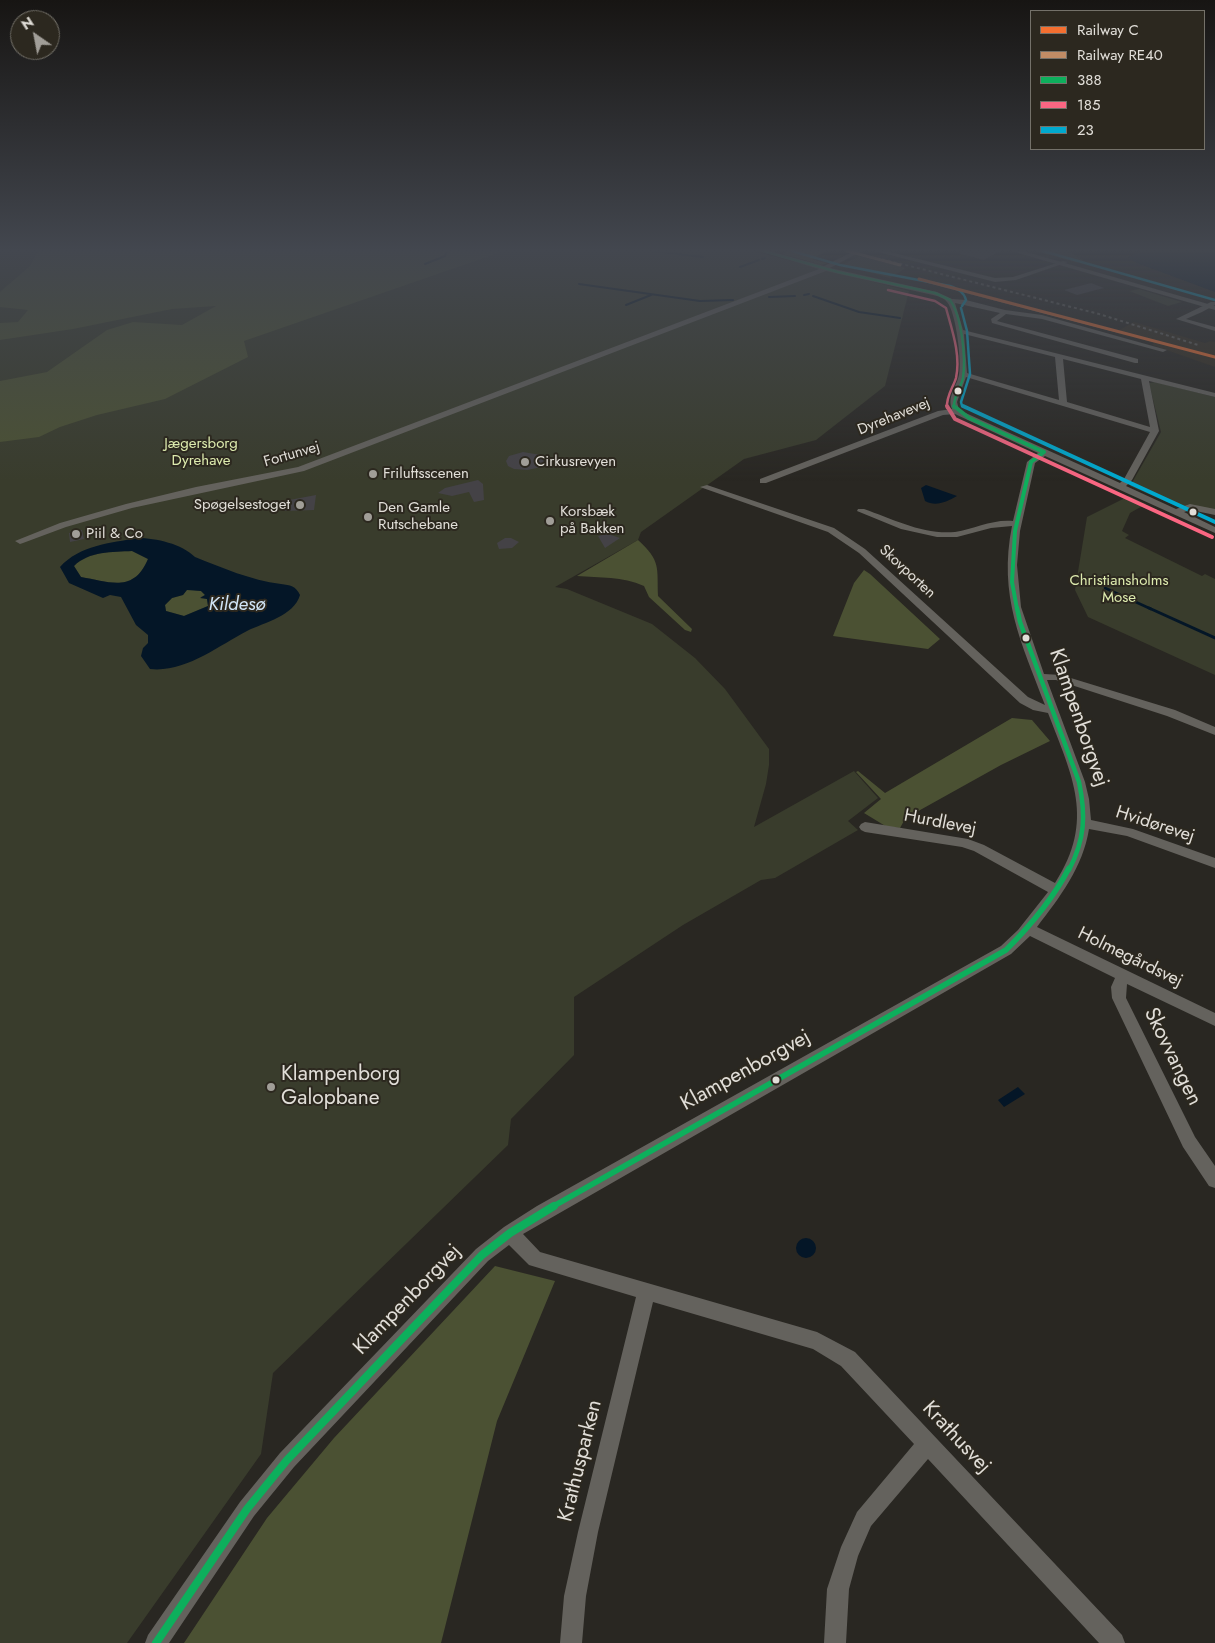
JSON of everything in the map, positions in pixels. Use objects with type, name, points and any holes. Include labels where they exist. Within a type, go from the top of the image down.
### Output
[{"type":"street","name":"Fortunvej","points":[[20,541],[87,516],[293,471],[673,328]]},
{"type":"street","name":"Dyrehavevej","points":[[764,481],[941,413],[956,411],[953,402],[963,374],[959,328]]},
{"type":"street","points":[[1015,328],[1136,361]]},
{"type":"street","points":[[1081,328],[1163,350]]},
{"type":"street","points":[[960,332],[1215,395]]},
{"type":"street","points":[[1059,356],[1062,403]]},
{"type":"street","points":[[963,374],[976,376],[1155,431]]},
{"type":"street","points":[[1121,487],[1128,480],[1155,431],[1145,378]]},
{"type":"street","points":[[956,411],[1215,530]]},
{"type":"street","name":"Klampenborgvej","points":[[156,1643],[247,1509],[288,1460],[454,1282],[482,1255],[510,1233],[543,1212],[1006,950],[1017,942],[1028,929],[1072,868],[1084,823],[1084,804],[1080,785],[1021,626],[1015,603],[1011,562],[1017,524],[1031,462],[1044,452]]},
{"type":"street","name":"Skovporten","points":[[704,487],[831,530],[845,538],[862,551],[1024,700],[1037,707],[1053,710]]},
{"type":"street","points":[[1177,512],[1190,508],[1215,512]]},
{"type":"street","points":[[861,511],[937,535],[958,534],[1003,522],[1017,524]]},
{"type":"street","points":[[1040,677],[1057,677],[1171,713],[1215,731]]},
{"type":"street","name":"Hvidørevej","points":[[1084,823],[1129,832],[1215,863]]},
{"type":"street","name":"Hurdlevej","points":[[865,827],[963,842],[979,848],[1057,890]]},
{"type":"street","name":"Holmegårdsvej","points":[[1028,929],[1215,1020]]},
{"type":"street","name":"Skovvangen","points":[[1123,975],[1118,987],[1119,998],[1189,1142],[1215,1180]]},
{"type":"street","name":"Krathusvej","points":[[510,1233],[535,1258],[817,1341],[848,1359],[1114,1643]]},
{"type":"street","name":"Krathusparken","points":[[571,1643],[575,1596],[588,1532],[647,1291]]},
{"type":"street","points":[[834,1643],[838,1589],[848,1554],[864,1519],[928,1443]]},
{"type":"shaded area","points":[[1124,328],[1153,328],[1205,343],[1215,342],[1215,367],[1152,345],[1154,343],[1114,333]]},
{"type":"green space","name":"Klampenborg Galopbane","points":[[0,328],[900,328],[885,386],[816,440],[744,459],[641,532],[638,540],[555,587],[567,589],[652,624],[695,658],[725,689],[769,749],[766,784],[754,827],[854,771],[878,798],[848,821],[858,830],[775,878],[761,880],[683,925],[574,997],[574,1055],[511,1119],[508,1145],[273,1373],[261,1454],[127,1643],[0,1643]]},
{"type":"green space","points":[[0,328],[80,328],[73,329],[0,340]]},
{"type":"green space","points":[[115,328],[282,328],[244,341],[248,357],[165,399],[97,415],[60,427],[39,437],[0,442],[0,381],[47,372],[107,330]]},
{"type":"green space","points":[[1155,382],[1215,397],[1215,510],[1181,508],[1130,486],[1161,432],[1149,383]]},
{"type":"green space","name":"Christiansholms Mose","points":[[1129,496],[1146,504],[1130,513],[1122,531],[1129,535],[1125,538],[1202,576],[1205,574],[1215,579],[1215,675],[1088,617],[1075,590],[1087,517]]},
{"type":"green space","points":[[638,540],[654,559],[658,578],[658,596],[692,629],[691,632],[685,630],[649,597],[644,586],[619,579],[577,576]]},
{"type":"green space","points":[[132,551],[148,559],[136,577],[128,581],[120,583],[81,577],[74,566],[87,557],[94,555]]},
{"type":"green space","points":[[864,570],[940,639],[928,649],[833,636],[854,583]]},
{"type":"green space","points":[[187,589],[201,591],[205,595],[201,597],[207,599],[208,606],[184,616],[166,611],[165,605],[172,598],[183,595]]},
{"type":"green space","points":[[1012,718],[1032,720],[1050,741],[1001,765],[913,814],[905,819],[900,828],[887,827],[864,813],[881,799],[856,772],[858,771],[885,793]]},
{"type":"green space","points":[[495,1266],[555,1281],[497,1421],[441,1643],[184,1643],[267,1518],[334,1438]]},
{"type":"water","points":[[926,485],[957,496],[941,503],[929,503],[925,501],[921,488]]},
{"type":"water","name":"Kildesø","points":[[138,538],[176,545],[190,552],[195,557],[237,573],[258,580],[292,586],[300,595],[292,608],[278,618],[247,631],[201,657],[176,667],[150,669],[141,656],[143,648],[148,643],[148,635],[136,625],[121,597],[110,595],[103,598],[69,583],[60,567],[86,549]],"holes":[[[132,551],[148,559],[136,577],[128,581],[120,583],[81,577],[74,566],[87,557],[94,555]],[[187,590],[201,591],[205,595],[200,598],[207,599],[208,606],[184,616],[166,611],[165,605],[172,598],[183,595]]]},
{"type":"water","points":[[1018,1087],[1025,1094],[1004,1107],[998,1100]]},
{"type":"water","points":[[806,1238],[813,1241],[816,1248],[813,1255],[806,1258],[799,1255],[796,1248],[799,1241]]},
{"type":"building","name":"Cirkusrevyen","points":[[523,452],[541,455],[545,458],[544,463],[537,468],[527,470],[514,469],[508,466],[506,461],[509,456]]},
{"type":"building","points":[[478,480],[483,484],[484,500],[474,502],[469,492],[452,496],[438,493],[445,488]]},
{"type":"building","name":"Spøgelsestoget","points":[[316,495],[314,510],[283,511],[284,501]]},
{"type":"building","name":"Piil & Co","points":[[82,530],[84,539],[70,542],[69,533]]},
{"type":"building","points":[[607,534],[620,538],[605,548],[598,536]]},
{"type":"building","points":[[505,538],[511,538],[519,542],[512,548],[499,549],[497,543]]},
{"type":"waterway","points":[[1105,588],[1151,609]]},
{"type":"waterway","points":[[1149,608],[1215,638]]},
{"type":"tram line","points":[[1100,328],[1117,332]]},
{"type":"railway","points":[[1143,328],[1198,345]]},
{"type":"rail line","name":"C","points":[[1104,328],[1215,357]]},
{"type":"transit line","name":"185","points":[[952,328],[957,368],[947,408],[955,419],[1212,537]]},
{"type":"transit line","name":"388","points":[[960,328],[964,372],[962,383],[954,400],[954,408],[969,418],[1044,452]]},
{"type":"transit line","name":"23","points":[[966,328],[970,374],[961,402],[962,406],[1215,522]]},
{"type":"transit line","name":"388","points":[[156,1643],[247,1509],[287,1460],[482,1255],[510,1233],[543,1212],[1006,950],[1028,928],[1061,884],[1076,856],[1084,824],[1084,807],[1079,782],[1020,622],[1012,582],[1015,531],[1031,462],[1044,452]]},
{"type":"place","name":"Cirkusrevyen","points":[[525,462]]},
{"type":"place","name":"Friluftsscenen","points":[[373,474]]},
{"type":"place","name":"Spøgelsestoget","points":[[300,505]]},
{"type":"place","name":"Den Gamle Rutschebane","points":[[368,517]]},
{"type":"place","name":"Korsbæk på Bakken","points":[[550,521]]},
{"type":"place","name":"Piil & Co","points":[[76,534]]},
{"type":"place","name":"Klampenborg Galopbane","points":[[271,1087]]},
{"type":"park label","name":"Jægersborg Dyrehave","points":[[201,452]]}]
